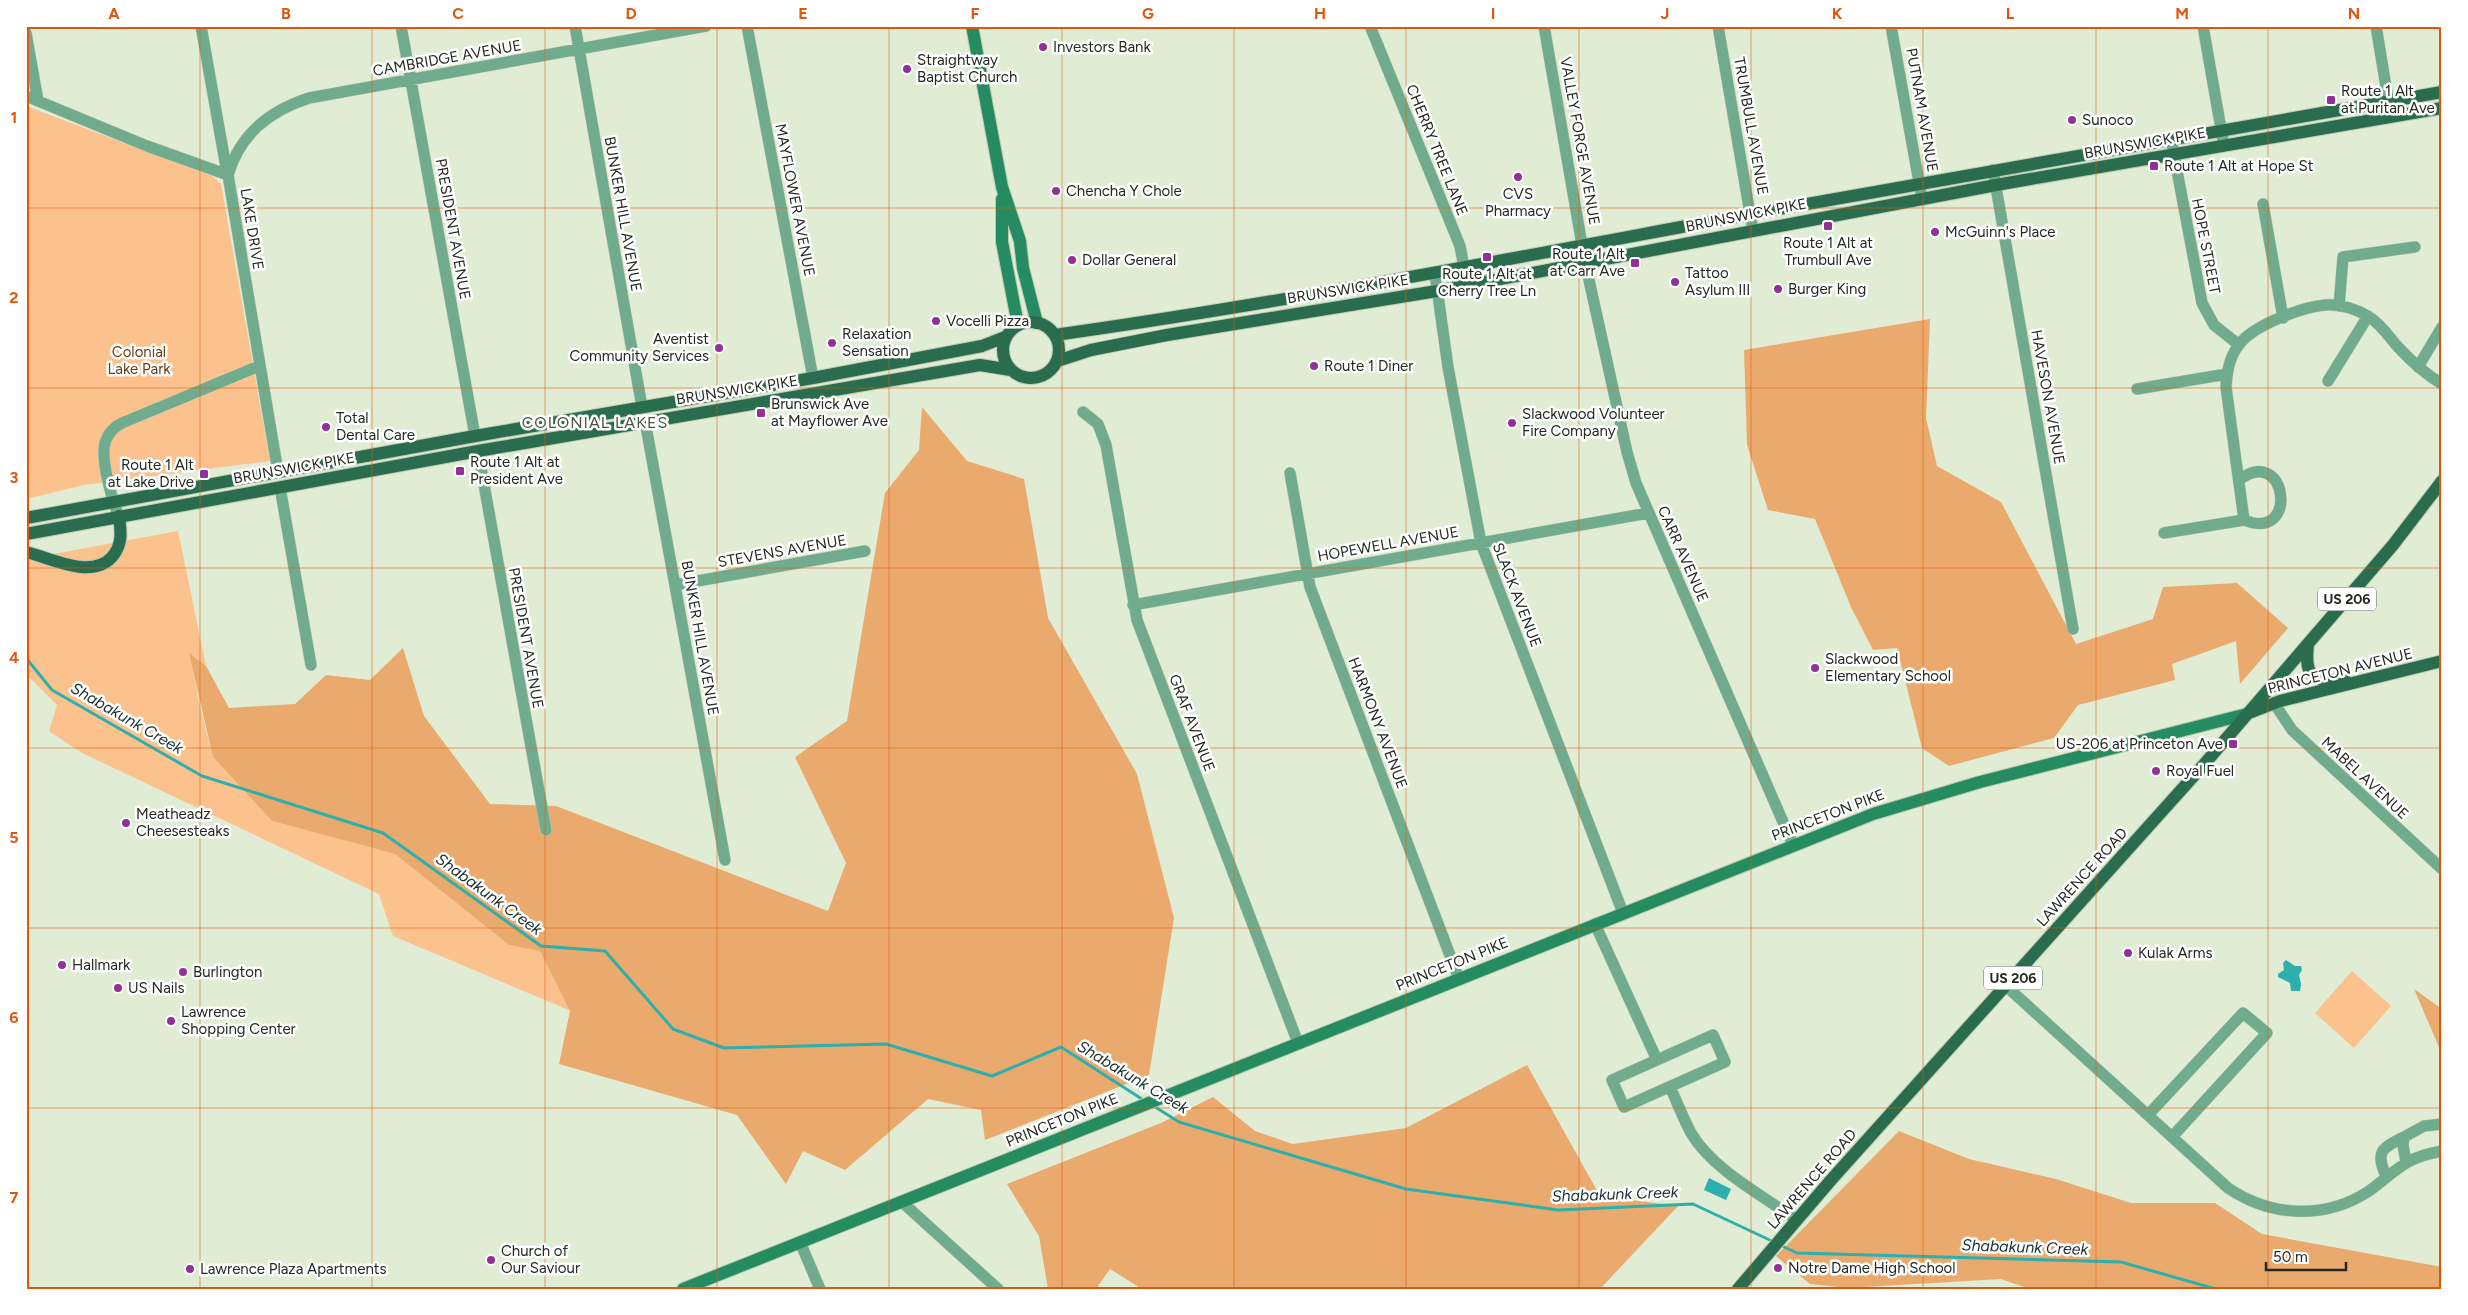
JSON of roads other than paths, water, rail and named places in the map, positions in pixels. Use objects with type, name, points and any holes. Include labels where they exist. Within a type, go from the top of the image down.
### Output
[{"type":"main road","points":[[972,26],[1002,187],[1020,241],[1023,268],[1037,323]]},
{"type":"main road","name":"BRUNSWICK PIKE","points":[[1055,335],[1261,304],[1435,274],[1464,267],[1920,183],[2442,92]]},
{"type":"main road","name":"BRUNSWICK PIKE","points":[[1057,360],[1091,350],[1167,335],[1437,291],[1996,185],[2442,108]]},
{"type":"main road","points":[[1002,187],[1002,242],[1018,326]]},
{"type":"main road","points":[[1027,322],[1037,323],[1048,328],[1055,335],[1058,344],[1057,360],[1049,372],[1037,378],[1023,377],[1011,370],[1004,359],[1002,351],[1006,337],[1018,326],[1027,322]]},
{"type":"main road","name":"BRUNSWICK PIKE","points":[[26,518],[475,436],[813,378],[982,346],[1006,337]]},
{"type":"main road","name":"BRUNSWICK PIKE","points":[[26,534],[645,421],[980,365],[1011,370]]},
{"type":"main road","name":"LAWRENCE ROAD","points":[[1738,1289],[1797,1220],[2154,821],[2393,545],[2442,480]]},
{"type":"main road","points":[[26,552],[80,567],[100,565],[109,560],[120,544],[122,533],[118,516]]},
{"type":"main road","points":[[2308,644],[2306,664],[2315,677],[2330,680],[2364,681]]},
{"type":"main road","name":"PRINCETON AVENUE","points":[[2247,714],[2274,703],[2442,661]]},
{"type":"main road","name":"PRINCETON PIKE","points":[[683,1289],[1873,814],[1926,796],[2247,714]]},
{"type":"street","points":[[201,26],[228,175]]},
{"type":"street","name":"PRESIDENT AVENUE","points":[[401,26],[475,436]]},
{"type":"street","name":"BUNKER HILL AVENUE","points":[[575,26],[642,407]]},
{"type":"street","name":"CAMBRIDGE AVENUE","points":[[228,175],[237,151],[248,135],[274,113],[291,104],[309,98],[706,26]]},
{"type":"street","name":"MAYFLOWER AVENUE","points":[[747,26],[813,378]]},
{"type":"street","name":"CHERRY TREE LANE","points":[[1370,26],[1460,246],[1464,267],[1459,287]]},
{"type":"street","name":"VALLEY FORGE AVENUE","points":[[1544,26],[1586,262]]},
{"type":"street","name":"TRUMBULL AVENUE","points":[[1718,26],[1751,214],[1752,231]]},
{"type":"street","name":"PUTNAM AVENUE","points":[[1891,26],[1922,199]]},
{"type":"street","points":[[2203,26],[2224,146]]},
{"type":"street","points":[[2376,26],[2391,117]]},
{"type":"street","points":[[26,33],[38,100]]},
{"type":"street","name":"LAKE DRIVE","points":[[26,96],[147,146],[228,175],[278,472]]},
{"type":"street","name":"HOPE STREET","points":[[2171,139],[2202,303],[2214,325],[2239,345]]},
{"type":"street","name":"HAVESON AVENUE","points":[[1993,170],[2073,629]]},
{"type":"street","points":[[2263,204],[2283,318]]},
{"type":"street","points":[[2339,306],[2344,257],[2415,247]]},
{"type":"street","name":"CARR AVENUE","points":[[1586,262],[1627,452],[1648,513],[1793,845]]},
{"type":"street","name":"SLACK AVENUE","points":[[1435,274],[1448,367],[1481,543],[1623,913]]},
{"type":"street","points":[[1261,304],[1263,319]]},
{"type":"street","points":[[2244,520],[2226,387],[2227,374],[2233,354],[2239,345],[2260,326],[2312,308],[2339,306],[2368,316],[2382,327],[2418,367],[2442,384]]},
{"type":"street","points":[[2328,381],[2368,316]]},
{"type":"street","points":[[2418,367],[2442,327]]},
{"type":"street","points":[[118,516],[113,502],[104,450],[108,434],[114,428],[260,366]]},
{"type":"street","points":[[2137,389],[2227,374]]},
{"type":"street","name":"GRAF AVENUE","points":[[1083,412],[1098,424],[1106,444],[1133,605],[1298,1043]]},
{"type":"street","name":"BUNKER HILL AVENUE","points":[[645,421],[725,860]]},
{"type":"street","name":"PRESIDENT AVENUE","points":[[478,451],[546,830]]},
{"type":"street","name":"HARMONY AVENUE","points":[[1290,473],[1310,587],[1459,978]]},
{"type":"street","points":[[2164,534],[2244,520],[2259,523],[2275,516],[2280,509],[2282,493],[2275,480],[2268,475],[2252,473],[2239,480]]},
{"type":"street","points":[[280,487],[311,665]]},
{"type":"street","name":"HOPEWELL AVENUE","points":[[1133,605],[1648,513]]},
{"type":"street","name":"STEVENS AVENUE","points":[[675,585],[865,551]]},
{"type":"street","name":"MABEL AVENUE","points":[[2274,703],[2292,730],[2442,869]]},
{"type":"street","points":[[1595,924],[1657,1060]]},
{"type":"street","points":[[2006,986],[2234,1192],[2250,1202],[2286,1212],[2318,1211],[2336,1207],[2369,1190],[2406,1162],[2425,1154],[2442,1151]]},
{"type":"street","points":[[2148,1115],[2243,1013],[2267,1033],[2172,1137]]},
{"type":"street","points":[[1712,1035],[1725,1062],[1624,1108],[1612,1080],[1657,1060],[1712,1035]]},
{"type":"street","points":[[1670,1087],[1691,1133],[1705,1152],[1719,1165],[1797,1220]]},
{"type":"street","points":[[2386,1176],[2380,1164],[2380,1155],[2385,1147],[2424,1126],[2442,1124]]},
{"type":"street","points":[[2404,1137],[2403,1146],[2406,1162]]},
{"type":"street","points":[[902,1202],[998,1289]]},
{"type":"street","points":[[800,1242],[820,1289]]},
{"type":"water","points":[[2286,960],[2295,966],[2301,966],[2302,970],[2299,975],[2300,991],[2291,991],[2290,983],[2278,977],[2278,974],[2284,970],[2283,963]]},
{"type":"water","points":[[1709,1178],[1731,1189],[1726,1200],[1704,1190]]},
{"type":"waterway","name":"Shabakunk Creek","points":[[26,658],[52,690],[202,776],[383,833],[541,946],[605,951],[673,1029],[724,1048],[886,1044],[992,1076],[1061,1047],[1145,1101]]},
{"type":"waterway","name":"Shabakunk Creek","points":[[1152,1105],[1179,1122],[1406,1189],[1558,1210],[1693,1204],[1774,1242]]},
{"type":"waterway","name":"Shabakunk Creek","points":[[1780,1245],[1797,1253],[2121,1262],[2216,1289]]},
{"type":"place","name":"Investors Bank","points":[[1043,47]]},
{"type":"place","name":"Straightway Baptist Church","points":[[907,69]]},
{"type":"place","name":"Route 1 Alt at Puritan Ave","points":[[2331,100]]},
{"type":"place","name":"Sunoco","points":[[2072,120]]},
{"type":"place","name":"Route 1 Alt at Hope St","points":[[2154,166]]},
{"type":"place","name":"CVS Pharmacy","points":[[1518,177]]},
{"type":"place","name":"Chencha Y Chole","points":[[1056,191]]},
{"type":"place","name":"Route 1 Alt at Trumbull Ave","points":[[1828,226]]},
{"type":"place","name":"McGuinn's Place","points":[[1935,232]]},
{"type":"place","name":"Route 1 Alt at Cherry Tree Ln","points":[[1487,257]]},
{"type":"place","name":"Dollar General","points":[[1072,260]]},
{"type":"place","name":"Route 1 Alt at Carr Ave","points":[[1635,263]]},
{"type":"place","name":"Tattoo Asylum III","points":[[1675,282]]},
{"type":"place","name":"Burger King","points":[[1778,289]]},
{"type":"place","name":"Vocelli Pizza","points":[[936,321]]},
{"type":"place","name":"Relaxation Sensation","points":[[832,343]]},
{"type":"place","name":"Aventist Community Services","points":[[719,348]]},
{"type":"place","name":"Route 1 Diner","points":[[1314,366]]},
{"type":"place","name":"Brunswick Ave at Mayflower Ave","points":[[761,413]]},
{"type":"place","name":"Slackwood Volunteer Fire Company","points":[[1512,423]]},
{"type":"place","name":"Total Dental Care","points":[[326,427]]},
{"type":"place","name":"Route 1 Alt at President Ave","points":[[460,471]]},
{"type":"place","name":"Route 1 Alt at Lake Drive","points":[[204,474]]},
{"type":"place","name":"Slackwood Elementary School","points":[[1815,668]]},
{"type":"place","name":"US-206 at Princeton Ave","points":[[2233,744]]},
{"type":"place","name":"Royal Fuel","points":[[2156,771]]},
{"type":"place","name":"Meatheadz Cheesesteaks","points":[[126,823]]},
{"type":"place","name":"Kulak Arms","points":[[2128,953]]},
{"type":"place","name":"Hallmark","points":[[62,965]]},
{"type":"place","name":"Burlington","points":[[183,972]]},
{"type":"place","name":"US Nails","points":[[118,988]]},
{"type":"place","name":"Lawrence Shopping Center","points":[[171,1021]]},
{"type":"place","name":"Church of Our Saviour","points":[[491,1260]]},
{"type":"place","name":"Notre Dame High School","points":[[1778,1268]]},
{"type":"place","name":"Lawrence Plaza Apartments","points":[[190,1269]]},
{"type":"district","name":"COLONIAL LAKES","points":[[595,422]]},
{"type":"park label","name":"Colonial Lake Park","points":[[139,360]]}]
